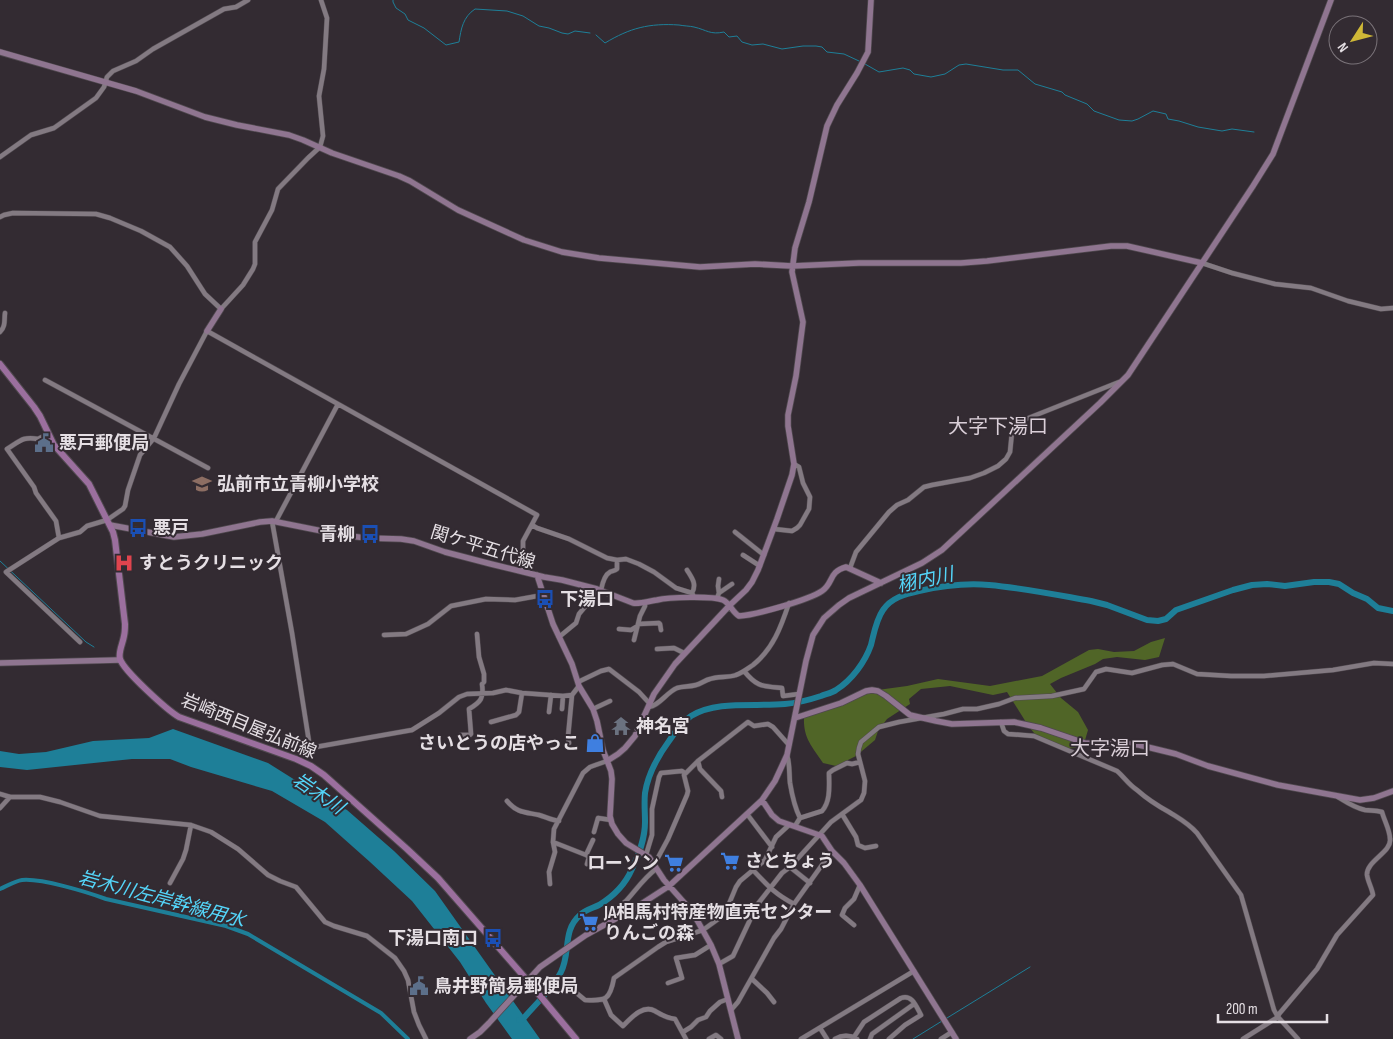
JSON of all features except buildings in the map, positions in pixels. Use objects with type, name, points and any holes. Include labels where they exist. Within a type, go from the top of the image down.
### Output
[{"type":"main road","points":[[0,364],[40,416],[57,450],[89,484],[109,522],[115,540],[125,624],[120,660]]},
{"type":"main road","name":"岩崎西目屋弘前線","points":[[120,660],[151,694],[179,717],[296,759],[324,775],[438,878],[524,983],[534,990],[576,1039]]},
{"type":"street","points":[[0,157],[31,135],[54,128],[96,98],[113,71],[136,61],[152,49],[224,10],[236,7],[248,0]]},
{"type":"street","points":[[80,642],[6,572],[59,538],[80,532],[87,526],[109,522],[125,506],[128,490],[140,455],[154,438],[206,331],[221,309],[243,285],[253,269],[255,242],[272,210],[278,190],[320,147],[323,136],[319,96],[324,69],[327,18],[321,0]]},
{"type":"street","points":[[550,884],[549,872],[555,852],[553,842],[554,829],[583,774],[590,767],[607,761],[618,754],[635,736],[654,694],[665,678],[684,653],[752,582],[774,529],[794,464],[788,415],[796,376],[803,322],[792,266],[795,248],[810,202],[827,126],[868,52],[871,0]]},
{"type":"street","points":[[472,1039],[540,967],[572,944],[669,886],[762,800],[775,781],[787,755],[809,646],[824,618],[860,592],[930,558],[956,538],[1122,381],[1202,264],[1273,154],[1331,0]]},
{"type":"street","points":[[0,52],[147,95],[205,117],[290,135],[399,176],[482,222],[524,240],[562,252],[599,258],[700,267],[755,264],[792,266],[987,261],[1112,246],[1127,246],[1275,284],[1311,288],[1348,301],[1381,309],[1393,308]]},
{"type":"street","points":[[0,218],[13,213],[96,214],[110,218],[141,231],[170,247],[187,266],[206,294],[221,309]]},
{"type":"street","points":[[0,332],[6,321],[5,313]]},
{"type":"street","points":[[206,331],[537,515],[523,541],[523,572]]},
{"type":"street","points":[[46,380],[208,468]]},
{"type":"street","points":[[850,568],[856,552],[897,505],[908,500],[924,487],[970,478],[998,466],[1006,459],[1010,452],[1012,432],[1021,420],[1122,381]]},
{"type":"street","points":[[338,404],[274,521],[310,748],[412,730],[439,713],[459,696],[467,694],[493,693],[506,690],[522,693],[572,695]]},
{"type":"street","points":[[48,434],[38,439],[23,439],[7,449],[56,522],[59,538]]},
{"type":"street","points":[[774,529],[792,531],[800,525],[809,509],[810,497],[803,483],[799,467],[794,464]]},
{"type":"street","name":"関ケ平五代線","points":[[109,522],[174,537],[274,521],[342,535],[401,538],[537,575],[578,684],[593,708],[612,779],[610,820]]},
{"type":"street","points":[[532,525],[568,539],[606,558],[618,560],[626,558],[654,572],[676,588],[693,595]]},
{"type":"street","points":[[735,532],[764,555]]},
{"type":"street","points":[[743,555],[760,566]]},
{"type":"street","points":[[559,636],[576,623],[579,614],[599,590],[605,576],[609,572],[617,570],[618,560]]},
{"type":"street","points":[[537,575],[599,590],[633,603],[693,595],[718,595],[730,605],[736,614],[743,616],[799,601],[823,590],[827,587],[835,572],[841,568],[850,568],[881,583]]},
{"type":"street","points":[[687,570],[694,582],[693,595]]},
{"type":"street","points":[[718,595],[719,579]]},
{"type":"street","points":[[718,595],[732,584]]},
{"type":"street","points":[[384,635],[406,634],[428,624],[451,606],[486,599],[515,600],[543,595]]},
{"type":"street","points":[[634,640],[645,602]]},
{"type":"street","points":[[649,706],[652,707],[669,692],[677,688],[695,685],[710,679],[736,675],[744,671],[763,656],[778,634],[789,603]]},
{"type":"street","points":[[619,629],[631,630],[638,625],[659,623],[661,630]]},
{"type":"street","points":[[461,735],[471,734],[469,709],[478,704],[483,694],[484,674],[479,657],[477,634]]},
{"type":"street","points":[[657,649],[674,648],[684,653]]},
{"type":"street","points":[[0,663],[120,660]]},
{"type":"street","points":[[719,964],[733,956],[757,905],[769,888],[831,822],[861,800],[865,781],[858,754],[861,742],[879,727],[944,714],[963,708],[977,709],[1015,698],[1052,696],[1084,689],[1096,672],[1106,669],[1132,673],[1173,664],[1197,674],[1264,676],[1333,670],[1374,663],[1393,664]]},
{"type":"street","points":[[569,743],[572,695],[578,684],[601,671],[608,669],[639,692],[649,706]]},
{"type":"street","points":[[744,671],[760,686],[782,688],[783,696],[799,696]]},
{"type":"street","points":[[795,718],[841,703],[872,690],[886,696],[910,715],[921,718],[952,724],[1014,722],[1041,728],[1085,743],[1139,745],[1176,754],[1208,766],[1278,785],[1360,800],[1374,798],[1393,791]]},
{"type":"street","points":[[491,722],[516,715],[519,712],[522,693]]},
{"type":"street","points":[[549,712],[551,695]]},
{"type":"street","points":[[562,709],[563,696]]},
{"type":"street","points":[[593,708],[610,700]]},
{"type":"street","points":[[614,920],[612,914],[614,911],[655,867],[687,795],[685,773],[748,722],[754,726],[768,724],[789,745]]},
{"type":"street","points":[[1001,722],[1004,731],[1008,734],[1034,736],[1117,771],[1135,789],[1177,816],[1197,833],[1241,895],[1271,1003],[1278,1017],[1298,1039]]},
{"type":"street","points":[[787,755],[790,762],[790,783],[795,806],[800,818]]},
{"type":"street","points":[[698,761],[700,769],[721,791],[722,796]]},
{"type":"street","points":[[562,981],[584,1000],[604,1000],[611,993],[614,978],[658,947],[666,942],[703,930],[721,918],[740,881],[765,860],[776,837],[800,818],[822,811],[825,808],[828,795],[829,773],[847,763],[860,762]]},
{"type":"street","points":[[646,855],[652,835],[652,809],[659,777],[662,773],[685,773]]},
{"type":"street","points":[[0,794],[10,797],[46,799],[60,802],[100,816],[191,825],[211,832],[238,848],[280,882],[296,887],[325,922],[367,936],[395,958],[408,980],[414,1012],[426,1039]]},
{"type":"street","points":[[1243,1039],[1278,1017],[1317,969],[1337,935],[1373,895],[1367,875],[1368,869],[1376,858],[1390,845],[1382,812],[1351,806],[1334,795]]},
{"type":"street","points":[[0,808],[10,797]]},
{"type":"street","points":[[762,800],[772,815],[779,821],[822,836],[832,851],[844,862],[956,1039]]},
{"type":"street","points":[[507,801],[514,809],[522,813],[558,821]]},
{"type":"street","points":[[747,814],[772,847]]},
{"type":"street","points":[[842,814],[856,837],[858,844],[865,848],[876,846]]},
{"type":"street","points":[[594,832],[598,818],[610,820],[622,839],[646,855],[669,886],[692,912],[711,945],[719,964],[738,1039]]},
{"type":"street","points":[[170,883],[183,859],[191,825]]},
{"type":"street","points":[[586,855],[593,840]]},
{"type":"street","points":[[553,842],[586,855],[589,858],[587,864]]},
{"type":"street","points":[[731,1010],[752,979],[794,904],[832,851]]},
{"type":"street","points":[[790,867],[810,883]]},
{"type":"street","points":[[753,870],[769,888],[794,904]]},
{"type":"street","points":[[854,925],[842,915],[845,908],[854,899],[860,885]]},
{"type":"street","points":[[668,983],[682,978],[676,958],[695,955],[711,945]]},
{"type":"street","points":[[801,1039],[914,971]]},
{"type":"street","points":[[752,979],[774,1002]]},
{"type":"street","points":[[835,1039],[843,1036],[856,1038],[864,1022],[901,998],[910,998],[921,1015],[905,1025],[889,1039]]},
{"type":"street","points":[[683,1032],[706,1016],[720,1002],[728,999]]},
{"type":"street","points":[[604,1000],[611,1015],[623,1026],[636,1013],[652,1009],[667,1018],[674,1019],[686,1039]]},
{"type":"street","points":[[870,1039],[872,1034],[914,1004]]},
{"type":"street","points":[[820,1028],[827,1039]]},
{"type":"street","points":[[941,1039],[952,1032]]},
{"type":"street","points":[[709,1039],[716,1035],[720,1039]]},
{"type":"green space","points":[[1165,638],[1159,657],[1145,660],[1117,657],[1103,659],[1050,684],[1061,698],[1078,712],[1088,730],[1083,747],[1064,749],[1040,740],[1029,727],[1007,692],[993,695],[950,686],[921,689],[909,699],[910,704],[887,719],[878,731],[875,740],[856,756],[836,766],[823,763],[806,736],[804,716],[870,691],[907,686],[938,679],[990,686],[1042,676],[1089,650],[1134,651],[1151,642]]},
{"type":"water","name":"岩木川","points":[[173,729],[268,763],[330,802],[347,810],[394,851],[435,891],[540,1039],[512,1039],[460,962],[412,901],[325,822],[272,791],[170,759],[132,759],[27,770],[0,767],[0,751],[19,754],[46,752],[93,741],[149,738]]},
{"type":"waterway","points":[[393,0],[396,8],[405,14],[408,20],[424,28],[446,45],[459,42],[465,20],[475,9],[507,11],[523,16],[539,26],[562,33],[568,34],[575,31],[590,33]]},
{"type":"waterway","points":[[596,35],[605,43],[631,30],[658,25],[679,25],[694,27],[712,33],[724,32],[729,37],[737,36],[742,42],[752,45],[763,44],[782,49],[803,46],[822,47],[827,52],[844,54],[859,61]]},
{"type":"waterway","points":[[865,64],[879,72],[903,68],[910,70],[914,74],[931,77],[945,74],[959,65],[966,64],[1003,70],[1018,70],[1035,84],[1062,92],[1087,104],[1094,111],[1119,120],[1132,121],[1153,111],[1166,114],[1168,119],[1198,127],[1222,131],[1232,129],[1254,132]]},
{"type":"waterway","points":[[0,561],[86,642],[94,647]]},
{"type":"waterway","name":"栩内川","points":[[519,1020],[522,1020],[543,997],[561,972],[574,921],[582,913],[610,898],[629,875],[643,840],[645,793],[648,779],[661,753],[682,724],[691,716],[712,708],[736,705],[790,704],[834,691],[853,676],[862,664],[871,645],[881,614],[890,602],[899,597],[945,586],[989,585],[1091,601],[1147,620],[1158,621],[1166,619],[1176,610],[1252,585],[1285,586],[1329,582],[1339,584],[1367,599],[1378,608],[1393,611]]},
{"type":"waterway","name":"岩木川左岸幹線用水","points":[[0,889],[22,880],[52,883],[106,899],[226,926],[248,934],[381,1013],[408,1039]]},
{"type":"waterway","points":[[947,1018],[1030,967]]},
{"type":"waterway","points":[[913,1039],[942,1021]]},
{"type":"place","name":"悪戸郵便局","points":[[44,443]]},
{"type":"place","name":"弘前市立青柳小学校","points":[[202,484]]},
{"type":"place","name":"悪戸","points":[[138,528]]},
{"type":"place","name":"青柳","points":[[370,534]]},
{"type":"place","name":"すとうクリニック","points":[[124,563]]},
{"type":"place","name":"下湯口","points":[[545,599]]},
{"type":"place","name":"神名宮","points":[[621,726]]},
{"type":"place","name":"さいとうの店やっこ","points":[[595,743]]},
{"type":"place","name":"さとちょう","points":[[730,861]]},
{"type":"place","name":"ローソン","points":[[674,863]]},
{"type":"place","name":"JA相馬村特産物直売センター りんごの森","points":[[589,922]]},
{"type":"place","name":"下湯口南口","points":[[493,938]]},
{"type":"place","name":"鳥井野簡易郵便局","points":[[419,986]]},
{"type":"district","name":"大字下湯口","points":[[998,426]]},
{"type":"district","name":"大字湯口","points":[[1110,748]]}]
